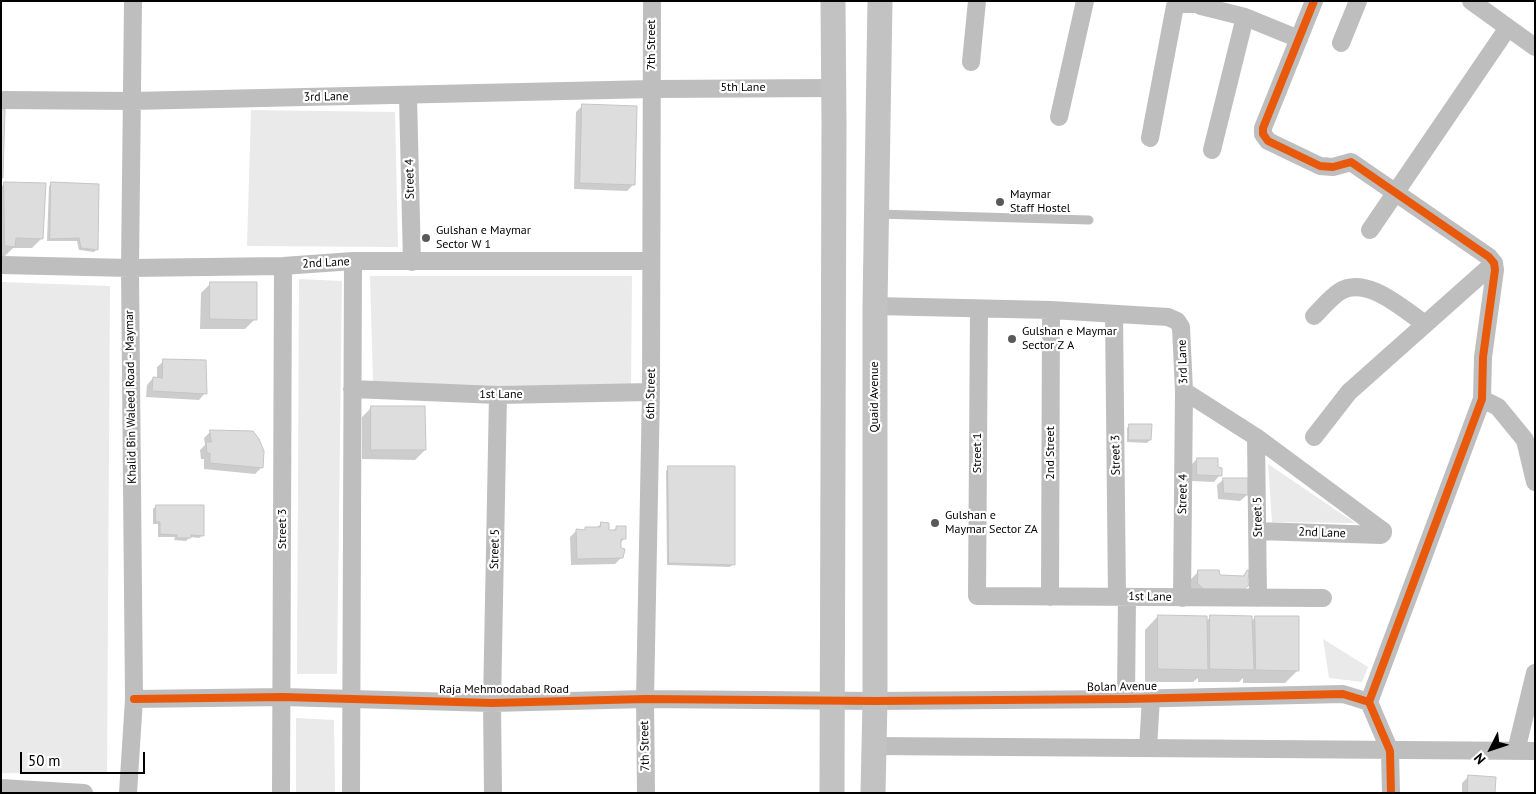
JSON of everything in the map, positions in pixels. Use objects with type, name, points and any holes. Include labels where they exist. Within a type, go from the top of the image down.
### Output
[{"type":"main road","points":[[832,793],[833,1]]},
{"type":"main road","name":"Quaid Avenue","points":[[873,793],[875,700],[875,306],[880,1]]},
{"type":"street","name":"Khalid Bin Waleed Road - Maymar","points":[[128,793],[134,699],[130,268],[133,1]]},
{"type":"street","name":"7th Street","points":[[652,1],[652,88]]},
{"type":"street","points":[[971,62],[977,1]]},
{"type":"street","points":[[1059,117],[1085,1]]},
{"type":"street","points":[[1314,1],[1263,128],[1263,134],[1268,141],[1320,166],[1333,167],[1351,162],[1489,257],[1494,263],[1495,270],[1483,357],[1482,398],[1368,702],[1390,751],[1391,793]]},
{"type":"street","points":[[1341,43],[1358,1]]},
{"type":"street","points":[[1471,1],[1535,47]]},
{"type":"street","points":[[1150,138],[1175,6],[1180,3],[1197,2],[1201,6],[1245,17],[1299,39]]},
{"type":"street","points":[[1212,150],[1245,17]]},
{"type":"street","points":[[1370,230],[1507,28]]},
{"type":"street","name":"3rd Lane","points":[[1,100],[132,101],[408,96],[652,88]]},
{"type":"street","name":"5th Lane","points":[[652,88],[834,88]]},
{"type":"street","name":"6th Street","points":[[645,699],[651,392],[652,88]]},
{"type":"street","name":"Street 4","points":[[408,96],[412,262]]},
{"type":"street","name":"2nd Lane","points":[[1,265],[130,268],[283,266],[353,261],[651,260]]},
{"type":"street","points":[[351,793],[353,261]]},
{"type":"street","points":[[1314,437],[1349,392],[1494,263]]},
{"type":"street","name":"Street 3","points":[[281,793],[283,266]]},
{"type":"street","points":[[1314,316],[1339,292],[1351,287],[1362,286],[1382,295],[1425,324]]},
{"type":"street","name":"3rd Lane","points":[[875,306],[1051,310],[1168,317],[1177,321],[1181,327],[1184,391],[1256,437],[1383,531]]},
{"type":"street","name":"Street 1","points":[[977,596],[978,309]]},
{"type":"street","name":"2nd Street","points":[[1050,596],[1051,310]]},
{"type":"street","name":"Street 3","points":[[1114,314],[1126,699]]},
{"type":"street","name":"1st Lane","points":[[352,390],[498,396],[651,392]]},
{"type":"street","name":"Street 4","points":[[1182,598],[1184,391]]},
{"type":"street","name":"Street 5","points":[[492,703],[498,396]]},
{"type":"street","points":[[1482,398],[1498,407],[1525,440],[1535,482]]},
{"type":"street","name":"Street 5","points":[[1256,437],[1258,598]]},
{"type":"street","name":"2nd Lane","points":[[1258,531],[1381,535],[1383,531]]},
{"type":"street","name":"1st Lane","points":[[977,596],[1323,598]]},
{"type":"street","points":[[1516,751],[1535,673]]},
{"type":"street","name":"Bolan Avenue","points":[[875,700],[1126,699],[1344,694],[1368,702]]},
{"type":"street","name":"Raja Mehmoodabad Road","points":[[134,699],[282,697],[492,703],[645,699],[875,700]]},
{"type":"street","points":[[1148,748],[1151,698]]},
{"type":"street","name":"7th Street","points":[[645,699],[646,793]]},
{"type":"street","points":[[492,703],[493,793]]},
{"type":"street","points":[[873,746],[1535,752]]},
{"type":"street","points":[[1,788],[25,791],[84,793]]},
{"type":"lane","points":[[876,214],[1089,220]]},
{"type":"shaded area","points":[[251,110],[395,112],[398,247],[247,246]]},
{"type":"shaded area","points":[[370,276],[632,276],[631,392],[373,382]]},
{"type":"shaded area","points":[[299,279],[342,281],[337,674],[297,674]]},
{"type":"shaded area","points":[[1,282],[110,286],[107,774],[1,773]]},
{"type":"shaded area","points":[[1268,464],[1355,523],[1272,522]]},
{"type":"shaded area","points":[[1323,639],[1368,667],[1362,682],[1329,678]]},
{"type":"shaded area","points":[[296,718],[334,720],[335,793],[296,793]]},
{"type":"building","points":[[582,104],[637,106],[635,185],[580,183]]},
{"type":"building","points":[[1,109],[5,109],[3,178],[1,178]]},
{"type":"building","points":[[4,182],[46,183],[43,239],[16,238],[15,247],[5,246]]},
{"type":"building","points":[[51,182],[99,184],[98,250],[81,248],[79,238],[50,239]]},
{"type":"building","points":[[210,282],[257,282],[257,320],[210,319]]},
{"type":"building","points":[[163,359],[206,360],[207,394],[152,391],[153,377],[162,378]]},
{"type":"building","points":[[371,406],[425,406],[426,450],[371,450]]},
{"type":"building","points":[[1129,424],[1152,424],[1151,440],[1129,440]]},
{"type":"building","points":[[210,430],[253,431],[264,451],[263,468],[210,463],[210,453],[207,453],[206,442],[211,442]]},
{"type":"building","points":[[1197,458],[1218,458],[1218,467],[1222,468],[1222,476],[1197,475]]},
{"type":"building","points":[[668,466],[735,466],[735,565],[669,563]]},
{"type":"building","points":[[1223,478],[1248,478],[1248,495],[1224,493]]},
{"type":"building","points":[[156,505],[204,505],[204,536],[191,535],[191,538],[177,538],[177,535],[160,534],[160,522],[156,522]]},
{"type":"building","points":[[601,522],[609,523],[609,530],[616,530],[616,526],[626,526],[626,539],[621,539],[621,548],[625,549],[623,558],[577,559],[576,529],[585,530],[585,527],[600,527]]},
{"type":"building","points":[[1198,570],[1219,570],[1220,575],[1244,576],[1247,570],[1249,570],[1248,582],[1250,584],[1242,591],[1206,591],[1198,584]]},
{"type":"building","points":[[1158,615],[1207,616],[1208,670],[1158,669]]},
{"type":"building","points":[[1210,615],[1252,616],[1254,670],[1210,669]]},
{"type":"building","points":[[1255,616],[1299,616],[1299,671],[1256,670]]},
{"type":"building","points":[[1468,775],[1496,777],[1495,793],[1468,793]]},
{"type":"cycle path","points":[[1314,1],[1263,128],[1263,134],[1268,141],[1320,166],[1333,167],[1351,162],[1489,257],[1494,263],[1495,270],[1483,357],[1482,399],[1369,702],[1390,751],[1391,793]]},
{"type":"cycle path","points":[[134,699],[283,697],[492,703],[645,699],[875,701],[1126,699],[1343,694],[1369,702]]},
{"type":"place","name":"Maymar Staff Hostel","points":[[1000,202]]},
{"type":"place","name":"Gulshan e Maymar Sector W 1","points":[[426,238]]},
{"type":"place","name":"Gulshan e Maymar Sector Z A","points":[[1012,339]]},
{"type":"place","name":"Gulshan e Maymar Sector ZA","points":[[935,523]]}]
